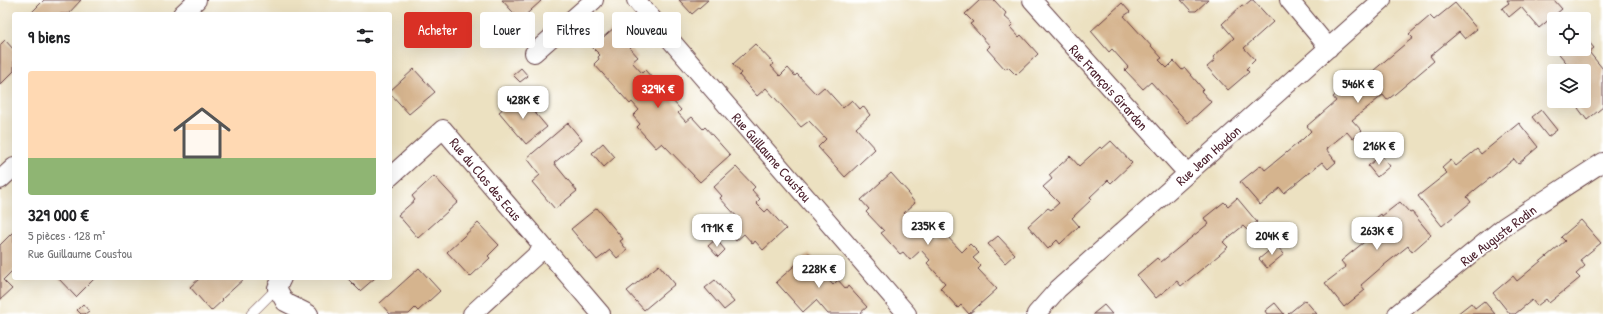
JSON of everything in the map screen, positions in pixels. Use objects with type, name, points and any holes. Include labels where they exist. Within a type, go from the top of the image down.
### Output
[{"type":"street","points":[[184,12],[197,0]]},
{"type":"street","points":[[534,53],[594,0]]},
{"type":"street","name":"Rue Guillaume Coustou","points":[[636,0],[907,314]]},
{"type":"street","name":"Rue François Girardon","points":[[1032,0],[1187,173]]},
{"type":"street","points":[[1289,0],[1328,48]]},
{"type":"street","name":"Rue Jean Houdon","points":[[1036,314],[1058,289],[1382,0]]},
{"type":"street","name":"Rue du Clos des Ecus","points":[[392,175],[443,129],[601,314]]},
{"type":"street","name":"Rue Auguste Rodin","points":[[1397,314],[1505,226],[1603,162]]},
{"type":"street","points":[[0,180],[12,169]]},
{"type":"street","points":[[472,314],[544,248]]},
{"type":"street","points":[[279,283],[285,302],[309,314]]},
{"type":"lane","points":[[251,314],[279,283]]},
{"type":"building","points":[[44,0],[81,0],[70,12],[32,12]]},
{"type":"building","points":[[502,0],[541,1],[529,12],[513,12]]},
{"type":"building","points":[[679,0],[708,0],[692,14]]},
{"type":"building","points":[[980,0],[994,0],[1006,13],[1004,16],[1013,24],[1010,27],[1019,37],[1021,35],[1038,54],[1016,75],[1008,67],[1005,69],[987,49],[990,46],[970,24],[973,22],[965,14]]},
{"type":"building","points":[[1181,0],[1208,0],[1196,11],[1191,11]]},
{"type":"building","points":[[1253,0],[1273,22],[1244,48],[1255,60],[1246,69],[1249,72],[1228,90],[1207,67],[1215,60],[1213,57],[1234,38],[1222,24],[1242,5],[1244,6]]},
{"type":"building","points":[[1507,0],[1554,0],[1562,9],[1558,12],[1547,12],[1547,21],[1539,28],[1521,7],[1509,17],[1502,8],[1509,3]]},
{"type":"building","points":[[1122,3],[1130,12],[1124,16],[1162,58],[1159,60],[1167,68],[1174,61],[1182,70],[1185,68],[1203,89],[1201,91],[1211,102],[1188,123],[1151,82],[1143,89],[1125,70],[1128,67],[1112,49],[1109,52],[1091,31]]},
{"type":"building","points":[[1455,3],[1477,29],[1465,39],[1459,32],[1430,56],[1434,61],[1395,94],[1387,100],[1383,95],[1352,120],[1362,131],[1353,139],[1347,132],[1326,149],[1336,162],[1328,169],[1322,162],[1284,193],[1280,188],[1260,205],[1240,182],[1261,165],[1265,170],[1303,139],[1311,131],[1307,126],[1336,101],[1333,97],[1364,72],[1367,76],[1413,38],[1409,34],[1430,16],[1434,20]]},
{"type":"building","points":[[612,30],[612,48],[630,48],[638,57],[632,62],[642,73],[645,70],[681,110],[678,113],[686,122],[692,117],[703,129],[705,127],[730,155],[700,182],[662,143],[656,148],[637,127],[640,124],[633,116],[639,110],[632,102],[630,104],[594,64],[599,59],[598,57],[600,55],[593,48],[604,48],[604,37]]},
{"type":"building","points":[[5,40],[12,48],[12,73],[0,85],[0,45]]},
{"type":"building","points":[[755,44],[774,64],[771,66],[780,76],[788,68],[795,76],[797,74],[816,94],[824,87],[843,108],[852,100],[860,109],[863,106],[870,115],[856,128],[875,149],[845,177],[818,147],[826,139],[809,121],[801,127],[766,88],[757,96],[739,75],[741,73],[733,64]]},
{"type":"building","points":[[1591,54],[1603,69],[1603,107],[1587,120],[1578,108],[1591,108],[1591,64],[1568,64],[1561,56],[1591,56]]},
{"type":"building","points":[[521,68],[528,76],[520,82],[513,75]]},
{"type":"building","points":[[414,69],[435,92],[409,114],[392,95],[392,89]]},
{"type":"building","points":[[520,95],[547,127],[526,144],[499,112]]},
{"type":"building","points":[[1541,110],[1557,130],[1548,137],[1532,117]]},
{"type":"building","points":[[568,123],[582,140],[554,163],[577,191],[555,209],[532,182],[540,175],[527,158]]},
{"type":"building","points":[[1519,123],[1538,147],[1518,164],[1514,159],[1475,190],[1467,197],[1471,202],[1442,226],[1418,196],[1447,173],[1442,168],[1451,160],[1456,166],[1477,149],[1481,154]]},
{"type":"building","points":[[1111,141],[1132,163],[1111,183],[1108,180],[1090,197],[1092,199],[1072,218],[1079,226],[1060,244],[1057,240],[1048,249],[1028,226],[1048,208],[1051,210],[1059,203],[1043,187],[1052,179],[1049,175],[1070,156],[1079,166],[1100,147],[1102,149]]},
{"type":"building","points":[[603,143],[615,157],[604,167],[592,153]]},
{"type":"building","points":[[1381,155],[1390,166],[1377,177],[1368,166]]},
{"type":"building","points":[[736,167],[755,187],[752,190],[760,199],[756,203],[765,212],[768,209],[786,229],[763,250],[755,241],[753,244],[744,234],[736,241],[726,230],[739,219],[720,198],[722,196],[714,187]]},
{"type":"building","points":[[891,173],[909,193],[908,194],[915,203],[904,213],[912,222],[914,219],[933,239],[942,231],[962,252],[970,244],[979,253],[973,258],[981,266],[978,269],[997,289],[969,314],[961,305],[958,308],[940,288],[945,283],[927,263],[930,260],[921,250],[910,260],[903,252],[900,254],[881,233],[884,231],[866,212],[869,209],[861,200]]},
{"type":"building","points":[[434,176],[458,202],[418,238],[398,215],[415,200],[412,196]]},
{"type":"building","points":[[1237,198],[1257,222],[1247,230],[1243,226],[1223,242],[1228,247],[1181,286],[1177,281],[1156,298],[1137,275],[1157,258],[1161,262],[1208,224],[1204,218],[1224,202],[1228,206]]},
{"type":"building","points":[[1400,202],[1410,213],[1412,212],[1431,235],[1412,252],[1408,246],[1383,266],[1361,285],[1365,290],[1344,307],[1325,283],[1346,267],[1341,261],[1369,238],[1362,229],[1381,214],[1382,216]]},
{"type":"building","points":[[597,208],[623,239],[620,241],[627,250],[617,258],[610,250],[597,260],[571,229]]},
{"type":"building","points":[[1581,220],[1601,243],[1580,260],[1585,266],[1576,274],[1580,278],[1549,303],[1546,299],[1537,306],[1532,300],[1515,314],[1510,314],[1493,293],[1513,276],[1517,281],[1565,241],[1561,237]]},
{"type":"building","points":[[478,223],[499,245],[488,256],[490,258],[470,277],[447,252]]},
{"type":"building","points":[[12,233],[12,271],[3,280],[12,289],[0,300],[0,245]]},
{"type":"building","points":[[998,236],[1015,254],[1005,263],[988,244]]},
{"type":"building","points":[[716,239],[725,250],[718,257],[708,246]]},
{"type":"building","points":[[1276,245],[1284,254],[1267,268],[1259,259]]},
{"type":"building","points":[[809,253],[827,273],[824,275],[833,285],[838,280],[846,289],[848,286],[867,307],[859,314],[828,314],[816,300],[803,312],[776,282]]},
{"type":"building","points":[[659,265],[675,284],[644,310],[627,291]]},
{"type":"building","points":[[419,268],[440,291],[418,311],[415,308],[409,314],[390,314],[380,303]]},
{"type":"building","points":[[60,280],[93,280],[76,297]]},
{"type":"building","points":[[198,280],[243,280],[211,311],[190,287]]},
{"type":"building","points":[[349,280],[373,280],[360,291]]},
{"type":"building","points":[[715,280],[734,302],[724,310],[705,288]]},
{"type":"building","points":[[1305,300],[1317,314],[1288,314]]},
{"type":"building","points":[[1484,301],[1495,314],[1457,314],[1471,303],[1475,308]]},
{"type":"building","points":[[1275,303],[1284,314],[1267,314],[1265,311]]},
{"type":"building","points":[[83,304],[89,311],[85,314],[81,314],[77,310]]},
{"type":"building","points":[[1104,305],[1112,314],[1093,314]]}]
